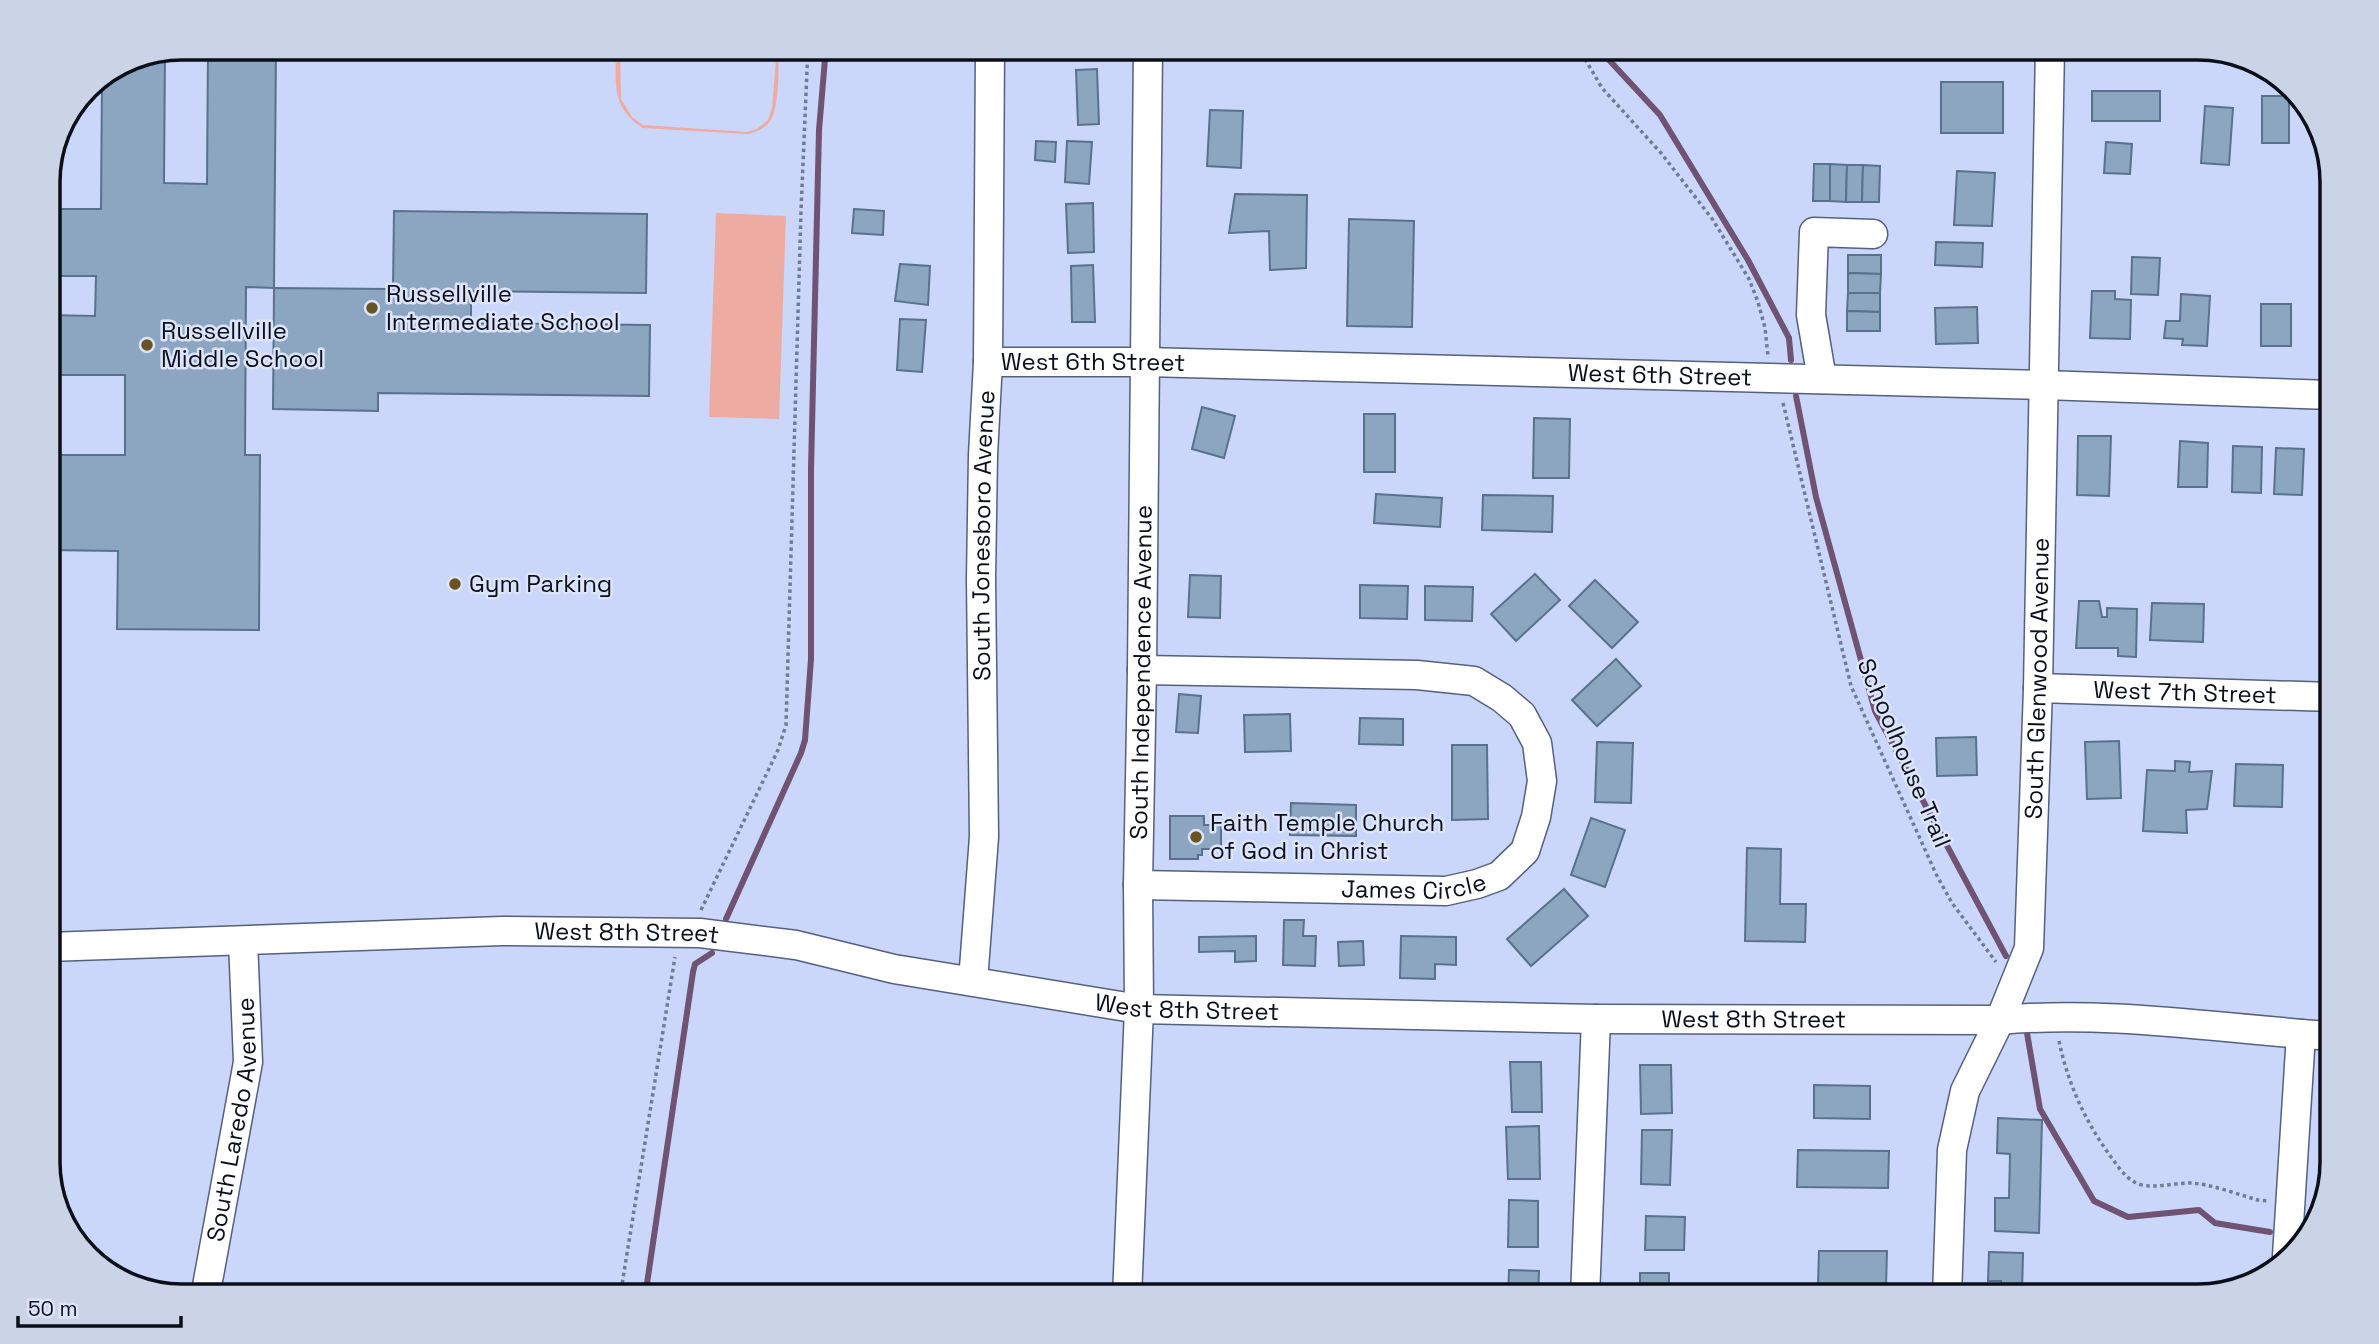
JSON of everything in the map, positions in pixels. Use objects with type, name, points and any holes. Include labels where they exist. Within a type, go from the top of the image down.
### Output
[{"type":"street","name":"South Jonesboro Avenue","points":[[973,981],[984,837],[982,529],[988,362],[990,60]]},
{"type":"street","name":"South Independence Avenue","points":[[1128,1284],[1139,1009],[1138,885],[1148,60]]},
{"type":"street","name":"South Glenwood Avenue","points":[[1947,1284],[1952,1150],[1965,1091],[2000,1020],[2029,948],[2038,688],[2050,60]]},
{"type":"street","points":[[1822,379],[1811,316],[1814,232],[1873,234]]},
{"type":"street","name":"West 6th Street","points":[[988,362],[1145,362],[2319,395]]},
{"type":"street","name":"James Circle","points":[[1138,885],[1446,891],[1477,884],[1499,876],[1525,851],[1536,817],[1542,781],[1537,743],[1522,715],[1502,698],[1474,681],[1417,675],[1142,670]]},
{"type":"street","name":"West 7th Street","points":[[2038,688],[2320,697]]},
{"type":"street","name":"West 8th Street","points":[[60,947],[243,942],[502,930],[688,933],[796,945],[894,969],[1139,1009],[1596,1019],[2000,1020],[2056,1017],[2213,1024],[2320,1035]]},
{"type":"street","name":"South Laredo Avenue","points":[[207,1284],[248,1062],[243,942]]},
{"type":"street","points":[[1586,1284],[1596,1019]]},
{"type":"street","points":[[2288,1245],[2301,1034]]},
{"type":"path","points":[[622,1284],[674,959],[714,886],[778,750],[786,725],[807,60]]},
{"type":"path","name":"Schoolhouse Trail","points":[[1586,60],[1602,88],[1661,153],[1713,219],[1749,279],[1765,328],[1768,360],[1776,379],[1852,686],[1936,874],[1952,903],[2003,972],[2016,979]]},
{"type":"path","points":[[2056,1017],[2064,1064],[2083,1113],[2108,1152],[2132,1181],[2155,1186],[2192,1183],[2258,1200],[2290,1202]]},
{"type":"shaded area","points":[[616,60],[620,60],[621,99],[632,117],[643,125],[747,132],[757,129],[768,120],[772,108],[776,60],[778,60],[774,113],[764,127],[748,134],[643,128],[625,111],[617,93]]},
{"type":"shaded area","points":[[716,213],[786,216],[779,419],[709,417]]},
{"type":"building","name":"Russellville Middle School","points":[[208,60],[276,60],[274,288],[246,287],[245,455],[260,455],[259,630],[117,629],[118,551],[60,550],[60,455],[125,455],[125,375],[60,375],[60,315],[95,316],[96,276],[60,276],[60,209],[101,209],[102,89],[121,76],[143,66],[165,61],[164,183],[207,184]]},
{"type":"building","points":[[1097,69],[1099,124],[1078,125],[1076,70]]},
{"type":"building","points":[[1941,82],[2003,82],[2003,133],[1941,133]]},
{"type":"building","points":[[2092,91],[2160,91],[2160,121],[2092,121]]},
{"type":"building","points":[[2262,96],[2285,96],[2289,101],[2289,143],[2262,143]]},
{"type":"building","points":[[2205,106],[2233,108],[2229,165],[2201,163]]},
{"type":"building","points":[[1210,110],[1243,111],[1241,168],[1207,166]]},
{"type":"building","points":[[1036,141],[1056,142],[1055,162],[1035,160]]},
{"type":"building","points":[[1067,141],[1092,142],[1089,184],[1065,182]]},
{"type":"building","points":[[2106,142],[2132,144],[2130,174],[2104,173]]},
{"type":"building","points":[[1814,164],[1830,164],[1830,201],[1813,201]]},
{"type":"building","points":[[1830,164],[1847,165],[1846,202],[1830,201]]},
{"type":"building","points":[[1847,165],[1863,165],[1862,202],[1846,202]]},
{"type":"building","points":[[1863,165],[1880,166],[1879,202],[1862,202]]},
{"type":"building","points":[[1957,171],[1995,173],[1992,226],[1954,225]]},
{"type":"building","points":[[1235,194],[1307,195],[1306,268],[1270,270],[1269,231],[1229,233]]},
{"type":"building","points":[[1093,203],[1094,252],[1068,253],[1066,204]]},
{"type":"building","points":[[854,209],[884,211],[883,235],[852,233]]},
{"type":"building","name":"Russellville Intermediate School","points":[[394,211],[647,214],[646,293],[471,291],[471,323],[650,325],[649,396],[378,393],[378,411],[273,409],[274,288],[393,289]]},
{"type":"building","points":[[1349,219],[1414,221],[1412,327],[1347,326]]},
{"type":"building","points":[[1936,242],[1983,243],[1982,267],[1935,265]]},
{"type":"building","points":[[1848,255],[1881,255],[1881,274],[1848,273]]},
{"type":"building","points":[[2132,257],[2160,258],[2158,295],[2131,294]]},
{"type":"building","points":[[900,264],[930,266],[928,305],[895,301]]},
{"type":"building","points":[[1093,265],[1095,322],[1072,322],[1071,266]]},
{"type":"building","points":[[1848,273],[1881,274],[1880,293],[1848,293]]},
{"type":"building","points":[[2092,291],[2115,291],[2115,299],[2131,300],[2130,339],[2090,338]]},
{"type":"building","points":[[1848,293],[1880,293],[1880,312],[1847,311]]},
{"type":"building","points":[[2181,294],[2210,296],[2207,346],[2182,345],[2183,339],[2164,338],[2166,321],[2180,321]]},
{"type":"building","points":[[2261,304],[2291,304],[2291,346],[2261,346]]},
{"type":"building","points":[[1977,307],[1978,343],[1936,344],[1935,308]]},
{"type":"building","points":[[1847,311],[1880,312],[1880,331],[1847,331]]},
{"type":"building","points":[[900,319],[926,320],[922,372],[897,370]]},
{"type":"building","points":[[1202,407],[1235,416],[1224,458],[1192,449]]},
{"type":"building","points":[[1364,414],[1395,414],[1395,472],[1364,472]]},
{"type":"building","points":[[1534,418],[1570,419],[1569,478],[1533,478]]},
{"type":"building","points":[[2078,436],[2111,436],[2109,496],[2077,495]]},
{"type":"building","points":[[2180,441],[2208,443],[2207,487],[2178,487]]},
{"type":"building","points":[[2233,446],[2262,447],[2261,493],[2232,492]]},
{"type":"building","points":[[2276,448],[2304,449],[2302,495],[2274,494]]},
{"type":"building","points":[[1376,494],[1442,498],[1440,527],[1374,523]]},
{"type":"building","points":[[1483,495],[1553,496],[1552,532],[1482,530]]},
{"type":"building","points":[[1535,574],[1560,600],[1516,641],[1491,614]]},
{"type":"building","points":[[1190,575],[1221,576],[1220,618],[1188,617]]},
{"type":"building","points":[[1595,580],[1638,622],[1612,648],[1569,606]]},
{"type":"building","points":[[1360,585],[1408,586],[1407,619],[1360,618]]},
{"type":"building","points":[[1425,586],[1473,587],[1472,621],[1425,620]]},
{"type":"building","points":[[2079,601],[2099,601],[2102,617],[2107,617],[2107,608],[2137,609],[2136,657],[2118,656],[2118,648],[2076,648]]},
{"type":"building","points":[[2152,603],[2204,604],[2203,642],[2150,640]]},
{"type":"building","points":[[1616,659],[1641,686],[1597,726],[1572,700]]},
{"type":"building","points":[[1179,694],[1201,696],[1198,733],[1176,732]]},
{"type":"building","points":[[1290,714],[1291,751],[1245,752],[1244,715]]},
{"type":"building","points":[[1360,718],[1403,719],[1403,745],[1359,744]]},
{"type":"building","points":[[1976,737],[1977,775],[1937,776],[1936,738]]},
{"type":"building","points":[[2119,741],[2121,798],[2087,799],[2085,742]]},
{"type":"building","points":[[1597,742],[1633,743],[1631,803],[1595,802]]},
{"type":"building","points":[[1452,745],[1487,745],[1488,819],[1452,820]]},
{"type":"building","points":[[2175,761],[2190,762],[2189,772],[2212,771],[2207,809],[2186,810],[2187,833],[2143,831],[2147,770],[2175,771]]},
{"type":"building","points":[[2236,764],[2283,765],[2282,807],[2234,806]]},
{"type":"building","points":[[1291,803],[1356,805],[1356,836],[1290,835]]},
{"type":"building","name":"Faith Temple Church of God in Christ","points":[[1170,816],[1204,816],[1204,825],[1221,825],[1221,849],[1202,849],[1202,855],[1198,855],[1198,859],[1170,859]]},
{"type":"building","points":[[1591,818],[1625,830],[1605,887],[1571,875]]},
{"type":"building","points":[[1747,848],[1781,849],[1780,904],[1806,904],[1805,942],[1745,941]]},
{"type":"building","points":[[1564,889],[1588,916],[1531,966],[1507,939]]},
{"type":"building","points":[[1284,920],[1304,920],[1303,936],[1316,936],[1315,966],[1283,965]]},
{"type":"building","points":[[1256,936],[1256,961],[1235,962],[1235,951],[1199,952],[1199,937]]},
{"type":"building","points":[[1401,936],[1456,937],[1456,965],[1435,964],[1435,979],[1400,978]]},
{"type":"building","points":[[1363,941],[1364,965],[1339,966],[1338,942]]},
{"type":"building","points":[[1510,1062],[1541,1062],[1542,1112],[1512,1112]]},
{"type":"building","points":[[1640,1065],[1671,1065],[1672,1113],[1641,1114]]},
{"type":"building","points":[[1814,1085],[1870,1086],[1870,1119],[1814,1118]]},
{"type":"building","points":[[1998,1118],[2042,1120],[2039,1233],[1995,1231],[1995,1198],[2009,1198],[2010,1154],[1997,1153]]},
{"type":"building","points":[[1539,1126],[1540,1179],[1508,1179],[1506,1127]]},
{"type":"building","points":[[1642,1130],[1672,1130],[1670,1185],[1641,1184]]},
{"type":"building","points":[[1798,1150],[1889,1151],[1888,1188],[1797,1187]]},
{"type":"building","points":[[1509,1200],[1538,1201],[1538,1247],[1508,1247]]},
{"type":"building","points":[[1646,1216],[1685,1217],[1684,1250],[1645,1250]]},
{"type":"building","points":[[1819,1251],[1887,1251],[1886,1284],[1818,1284]]},
{"type":"building","points":[[1989,1252],[2023,1253],[2022,1284],[1988,1281]]},
{"type":"building","points":[[1509,1270],[1539,1271],[1538,1284],[1508,1284]]},
{"type":"building","points":[[1640,1273],[1669,1273],[1669,1284],[1640,1284]]},
{"type":"waterway","points":[[726,919],[805,740],[811,659],[811,469],[819,130],[825,60]]},
{"type":"waterway","points":[[1609,60],[1660,115],[1748,260],[1789,338],[1791,360]]},
{"type":"waterway","points":[[1796,396],[1816,497],[1875,711],[2006,956]]},
{"type":"waterway","points":[[647,1284],[693,972],[695,964],[712,953]]},
{"type":"waterway","points":[[2027,1033],[2040,1109],[2094,1201],[2128,1217],[2199,1210],[2215,1223],[2270,1232]]},
{"type":"place","name":"Russellville Intermediate School","points":[[372,308]]},
{"type":"place","name":"Russellville Middle School","points":[[147,345]]},
{"type":"place","name":"Gym Parking","points":[[455,584]]},
{"type":"place","name":"Faith Temple Church of God in Christ","points":[[1196,837]]}]
